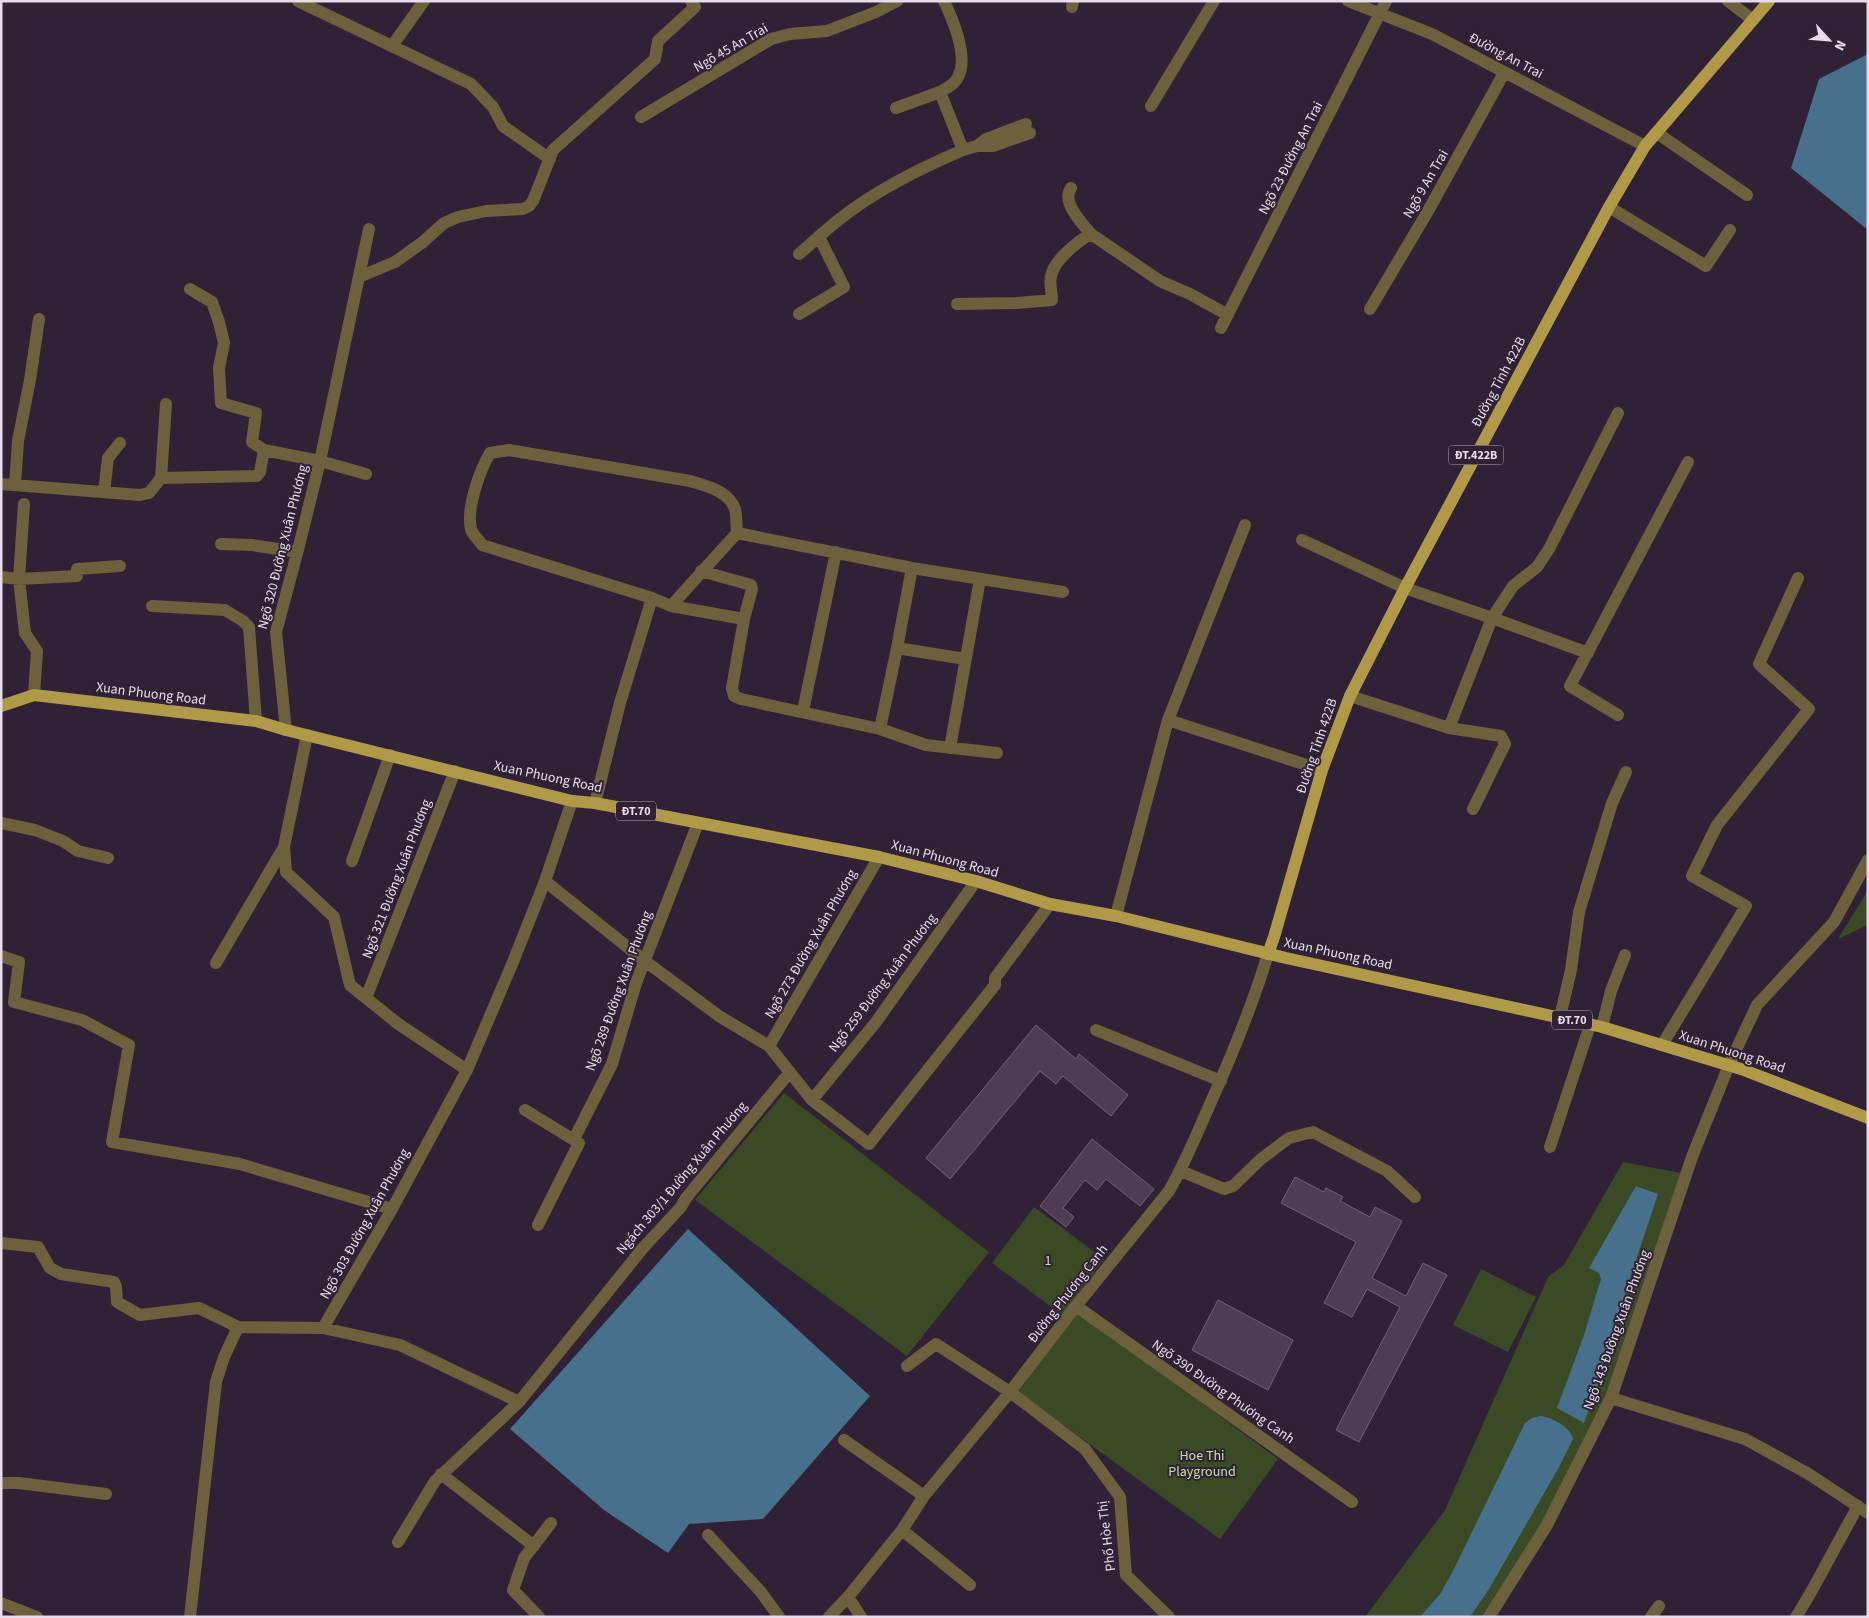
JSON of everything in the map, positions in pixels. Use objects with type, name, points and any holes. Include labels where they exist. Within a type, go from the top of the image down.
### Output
[{"type":"main road","name":"Đường Tỉnh 422B","points":[[1268,954],[1322,770],[1350,696],[1405,588],[1610,207],[1646,146],[1769,1]]},
{"type":"main road","name":"Xuan Phuong Road","points":[[1,706],[34,695],[256,721],[572,800],[879,857],[976,881],[1050,904],[1116,916],[1268,954],[1596,1026],[1729,1065],[1868,1118]]},
{"type":"street","points":[[298,1],[471,84],[493,107],[503,126],[550,159]]},
{"type":"street","points":[[392,46],[424,1]]},
{"type":"street","points":[[359,277],[395,262],[444,223],[458,217],[498,210],[516,210],[529,206],[533,201],[554,150],[655,59],[658,41],[695,7],[691,1]]},
{"type":"street","name":"Ngõ 45 An Trai","points":[[641,117],[771,39],[790,34],[827,31],[876,12],[897,1]]},
{"type":"street","points":[[896,108],[940,92],[952,85],[959,76],[962,58],[952,17],[944,1]]},
{"type":"street","points":[[1151,106],[1214,1]]},
{"type":"street","name":"Đường An Trai","points":[[1348,1],[1432,34],[1646,146]]},
{"type":"street","name":"Ngõ 23 Đường An Trai","points":[[1222,328],[1386,1]]},
{"type":"street","points":[[1728,1],[1753,20]]},
{"type":"street","name":"Ngõ 9 An Trai","points":[[1370,309],[1428,211],[1504,73]]},
{"type":"street","points":[[940,92],[963,150]]},
{"type":"street","points":[[799,254],[861,204],[916,171],[963,150],[977,146],[993,146],[1028,129]]},
{"type":"street","points":[[1657,133],[1747,195]]},
{"type":"street","points":[[1071,188],[1069,191],[1070,201],[1077,217],[1091,234],[1160,281],[1190,294],[1228,315]]},
{"type":"street","points":[[1610,207],[1706,266],[1730,230]]},
{"type":"street","name":"Ngõ 320 Đường Xuân Phương","points":[[286,730],[276,632],[320,461],[369,229]]},
{"type":"street","points":[[957,304],[1017,303],[1052,300],[1051,276],[1063,255],[1080,240],[1091,234]]},
{"type":"street","points":[[799,314],[844,287],[819,237]]},
{"type":"street","points":[[161,478],[257,476],[260,472],[264,450],[252,442],[256,413],[221,403],[219,368],[224,343],[219,322],[212,302],[190,289]]},
{"type":"street","points":[[15,485],[18,441],[39,319]]},
{"type":"street","points":[[1,484],[140,495],[149,493],[161,478],[166,404]]},
{"type":"street","points":[[1448,728],[1492,618],[1513,586],[1537,567],[1549,549],[1618,413]]},
{"type":"street","points":[[104,492],[108,458],[120,443]]},
{"type":"street","name":"Ngõ 320 Đường Xuân Phương","points":[[264,450],[320,461]]},
{"type":"street","points":[[671,606],[701,570],[737,532],[736,511],[732,501],[715,489],[690,481],[509,450],[490,453],[482,470],[470,512],[471,530],[482,545],[652,598],[671,606],[744,619]]},
{"type":"street","points":[[320,461],[366,474]]},
{"type":"street","points":[[1618,715],[1570,686],[1688,462]]},
{"type":"street","points":[[24,504],[19,579],[25,633],[37,651],[34,695]]},
{"type":"street","points":[[1116,916],[1168,720],[1245,525]]},
{"type":"street","points":[[737,532],[912,568],[1063,592]]},
{"type":"street","points":[[1302,540],[1405,588],[1588,653]]},
{"type":"street","points":[[221,544],[252,545],[297,552]]},
{"type":"street","points":[[803,711],[836,552]]},
{"type":"street","points":[[1,576],[19,579],[77,576],[77,568],[120,566]]},
{"type":"street","points":[[880,729],[898,648],[912,568]]},
{"type":"street","points":[[701,570],[751,584],[752,590],[744,619],[732,688],[734,696],[880,729],[926,745],[997,753]]},
{"type":"street","points":[[1662,1045],[1746,906],[1692,876],[1717,825],[1809,709],[1759,664],[1798,578]]},
{"type":"street","points":[[950,748],[980,579]]},
{"type":"street","points":[[595,803],[620,703],[652,598]]},
{"type":"street","points":[[152,606],[225,610],[249,627],[256,721]]},
{"type":"street","points":[[898,648],[965,659]]},
{"type":"street","points":[[1350,696],[1448,728],[1501,736],[1505,744],[1473,809]]},
{"type":"street","points":[[1168,720],[1322,770]]},
{"type":"street","points":[[307,735],[284,847],[286,872],[334,917],[350,985],[397,1023],[467,1070]]},
{"type":"street","points":[[352,861],[390,755]]},
{"type":"street","name":"Ngõ 321 Đường Xuân Phương","points":[[366,998],[455,771]]},
{"type":"street","points":[[1560,1018],[1571,970],[1579,912],[1612,803],[1626,772]]},
{"type":"street","name":"Ngõ 303 Đường Xuân Phương","points":[[323,1328],[392,1209],[467,1070],[545,881],[572,800]]},
{"type":"street","points":[[1,823],[35,830],[63,841],[78,851],[108,858]]},
{"type":"street","name":"Ngõ 289 Đường Xuân Phương","points":[[538,1225],[579,1143],[574,1139],[612,1064],[636,983],[698,823]]},
{"type":"street","points":[[216,963],[284,847]]},
{"type":"street","name":"Ngõ 273 Đường Xuân Phương","points":[[769,1046],[879,857]]},
{"type":"street","name":"Ngõ 143 Đường Xuân Phương","points":[[1489,1617],[1547,1525],[1611,1398],[1692,1157],[1729,1065],[1757,1005],[1834,922],[1868,860]]},
{"type":"street","points":[[545,881],[645,961],[719,1016],[769,1046],[812,1100],[869,1144],[995,985],[995,978],[1050,904]]},
{"type":"street","name":"Ngõ 259 Đường Xuân Phương","points":[[812,1100],[876,1022],[976,881]]},
{"type":"street","name":"Đường Phương Canh","points":[[829,1617],[848,1597],[902,1530],[924,1496],[1010,1392],[1076,1306],[1169,1191],[1181,1171],[1221,1081],[1268,954]]},
{"type":"street","points":[[1550,1147],[1625,955]]},
{"type":"street","points":[[1,956],[20,962],[14,1002],[82,1020],[129,1045],[112,1142],[240,1164],[392,1209]]},
{"type":"street","points":[[1096,1030],[1221,1081]]},
{"type":"street","name":"Ngách 303/1 Đường Xuân Phương","points":[[398,1542],[435,1481],[519,1402],[643,1248],[681,1207],[686,1198],[790,1072]]},
{"type":"street","points":[[525,1110],[574,1139]]},
{"type":"street","points":[[1181,1171],[1224,1189],[1233,1186],[1260,1159],[1289,1138],[1313,1132],[1387,1171],[1415,1197]]},
{"type":"street","points":[[1,1242],[38,1248],[50,1268],[64,1275],[113,1281],[116,1287],[117,1303],[138,1314],[199,1308],[238,1327],[323,1328],[400,1345],[519,1402]]},
{"type":"street","name":"Ngõ 390 Đường Phương Canh","points":[[1076,1306],[1352,1502]]},
{"type":"street","points":[[190,1617],[216,1382],[224,1357],[238,1327]]},
{"type":"street","name":"Phố Hòe Thị","points":[[907,1366],[936,1344],[1010,1392],[1085,1449],[1120,1498],[1126,1575],[1169,1617]]},
{"type":"street","points":[[1611,1398],[1745,1439],[1807,1473],[1863,1510],[1796,1617]]},
{"type":"street","points":[[844,1440],[924,1496]]},
{"type":"street","points":[[441,1474],[534,1546]]},
{"type":"street","points":[[1,1483],[19,1483],[106,1494]]},
{"type":"street","points":[[539,1617],[513,1590],[524,1558],[550,1523]]},
{"type":"street","points":[[902,1530],[970,1585]]},
{"type":"street","points":[[708,1535],[761,1592],[779,1617]]},
{"type":"street","points":[[848,1597],[861,1617]]},
{"type":"street","points":[[1,1603],[37,1617]]},
{"type":"street","points":[[1651,1617],[1659,1606]]},
{"type":"green space","points":[[1868,890],[1868,925],[1838,939]]},
{"type":"green space","points":[[784,1093],[989,1252],[907,1356],[695,1200]]},
{"type":"green space","points":[[1623,1162],[1681,1173],[1607,1395],[1545,1524],[1485,1617],[1365,1617],[1445,1510],[1548,1277],[1564,1265]]},
{"type":"green space","name":"1","points":[[1034,1207],[1104,1259],[1062,1315],[992,1263]]},
{"type":"green space","points":[[1481,1269],[1536,1297],[1508,1352],[1453,1325]]},
{"type":"green space","name":"Hoe Thi Playground","points":[[1077,1311],[1278,1459],[1220,1539],[1018,1392]]},
{"type":"water","points":[[1868,54],[1868,230],[1791,168],[1819,79]]},
{"type":"water","points":[[1636,1186],[1658,1194],[1627,1287],[1604,1367],[1584,1423],[1557,1408],[1584,1335],[1601,1279],[1599,1273],[1589,1268]]},
{"type":"water","points":[[688,1229],[870,1396],[763,1519],[689,1524],[668,1553],[604,1510],[510,1429]]},
{"type":"water","points":[[1540,1416],[1560,1423],[1569,1430],[1573,1439],[1558,1469],[1489,1589],[1470,1617],[1420,1617],[1440,1594],[1453,1571],[1525,1423],[1532,1418]]},
{"type":"building","points":[[1036,1025],[1076,1059],[1079,1054],[1128,1095],[1111,1116],[1063,1076],[1056,1084],[1040,1071],[950,1179],[926,1158]]},
{"type":"building","points":[[1092,1139],[1154,1189],[1140,1206],[1106,1179],[1097,1190],[1085,1180],[1063,1208],[1074,1217],[1066,1227],[1040,1206]]},
{"type":"building","points":[[1295,1177],[1324,1192],[1326,1188],[1343,1197],[1340,1201],[1370,1217],[1375,1207],[1402,1221],[1372,1278],[1406,1296],[1423,1263],[1447,1275],[1359,1442],[1336,1430],[1400,1307],[1367,1289],[1352,1317],[1324,1303],[1356,1242],[1281,1203]]},
{"type":"building","points":[[1218,1300],[1293,1340],[1268,1390],[1192,1350]]}]
